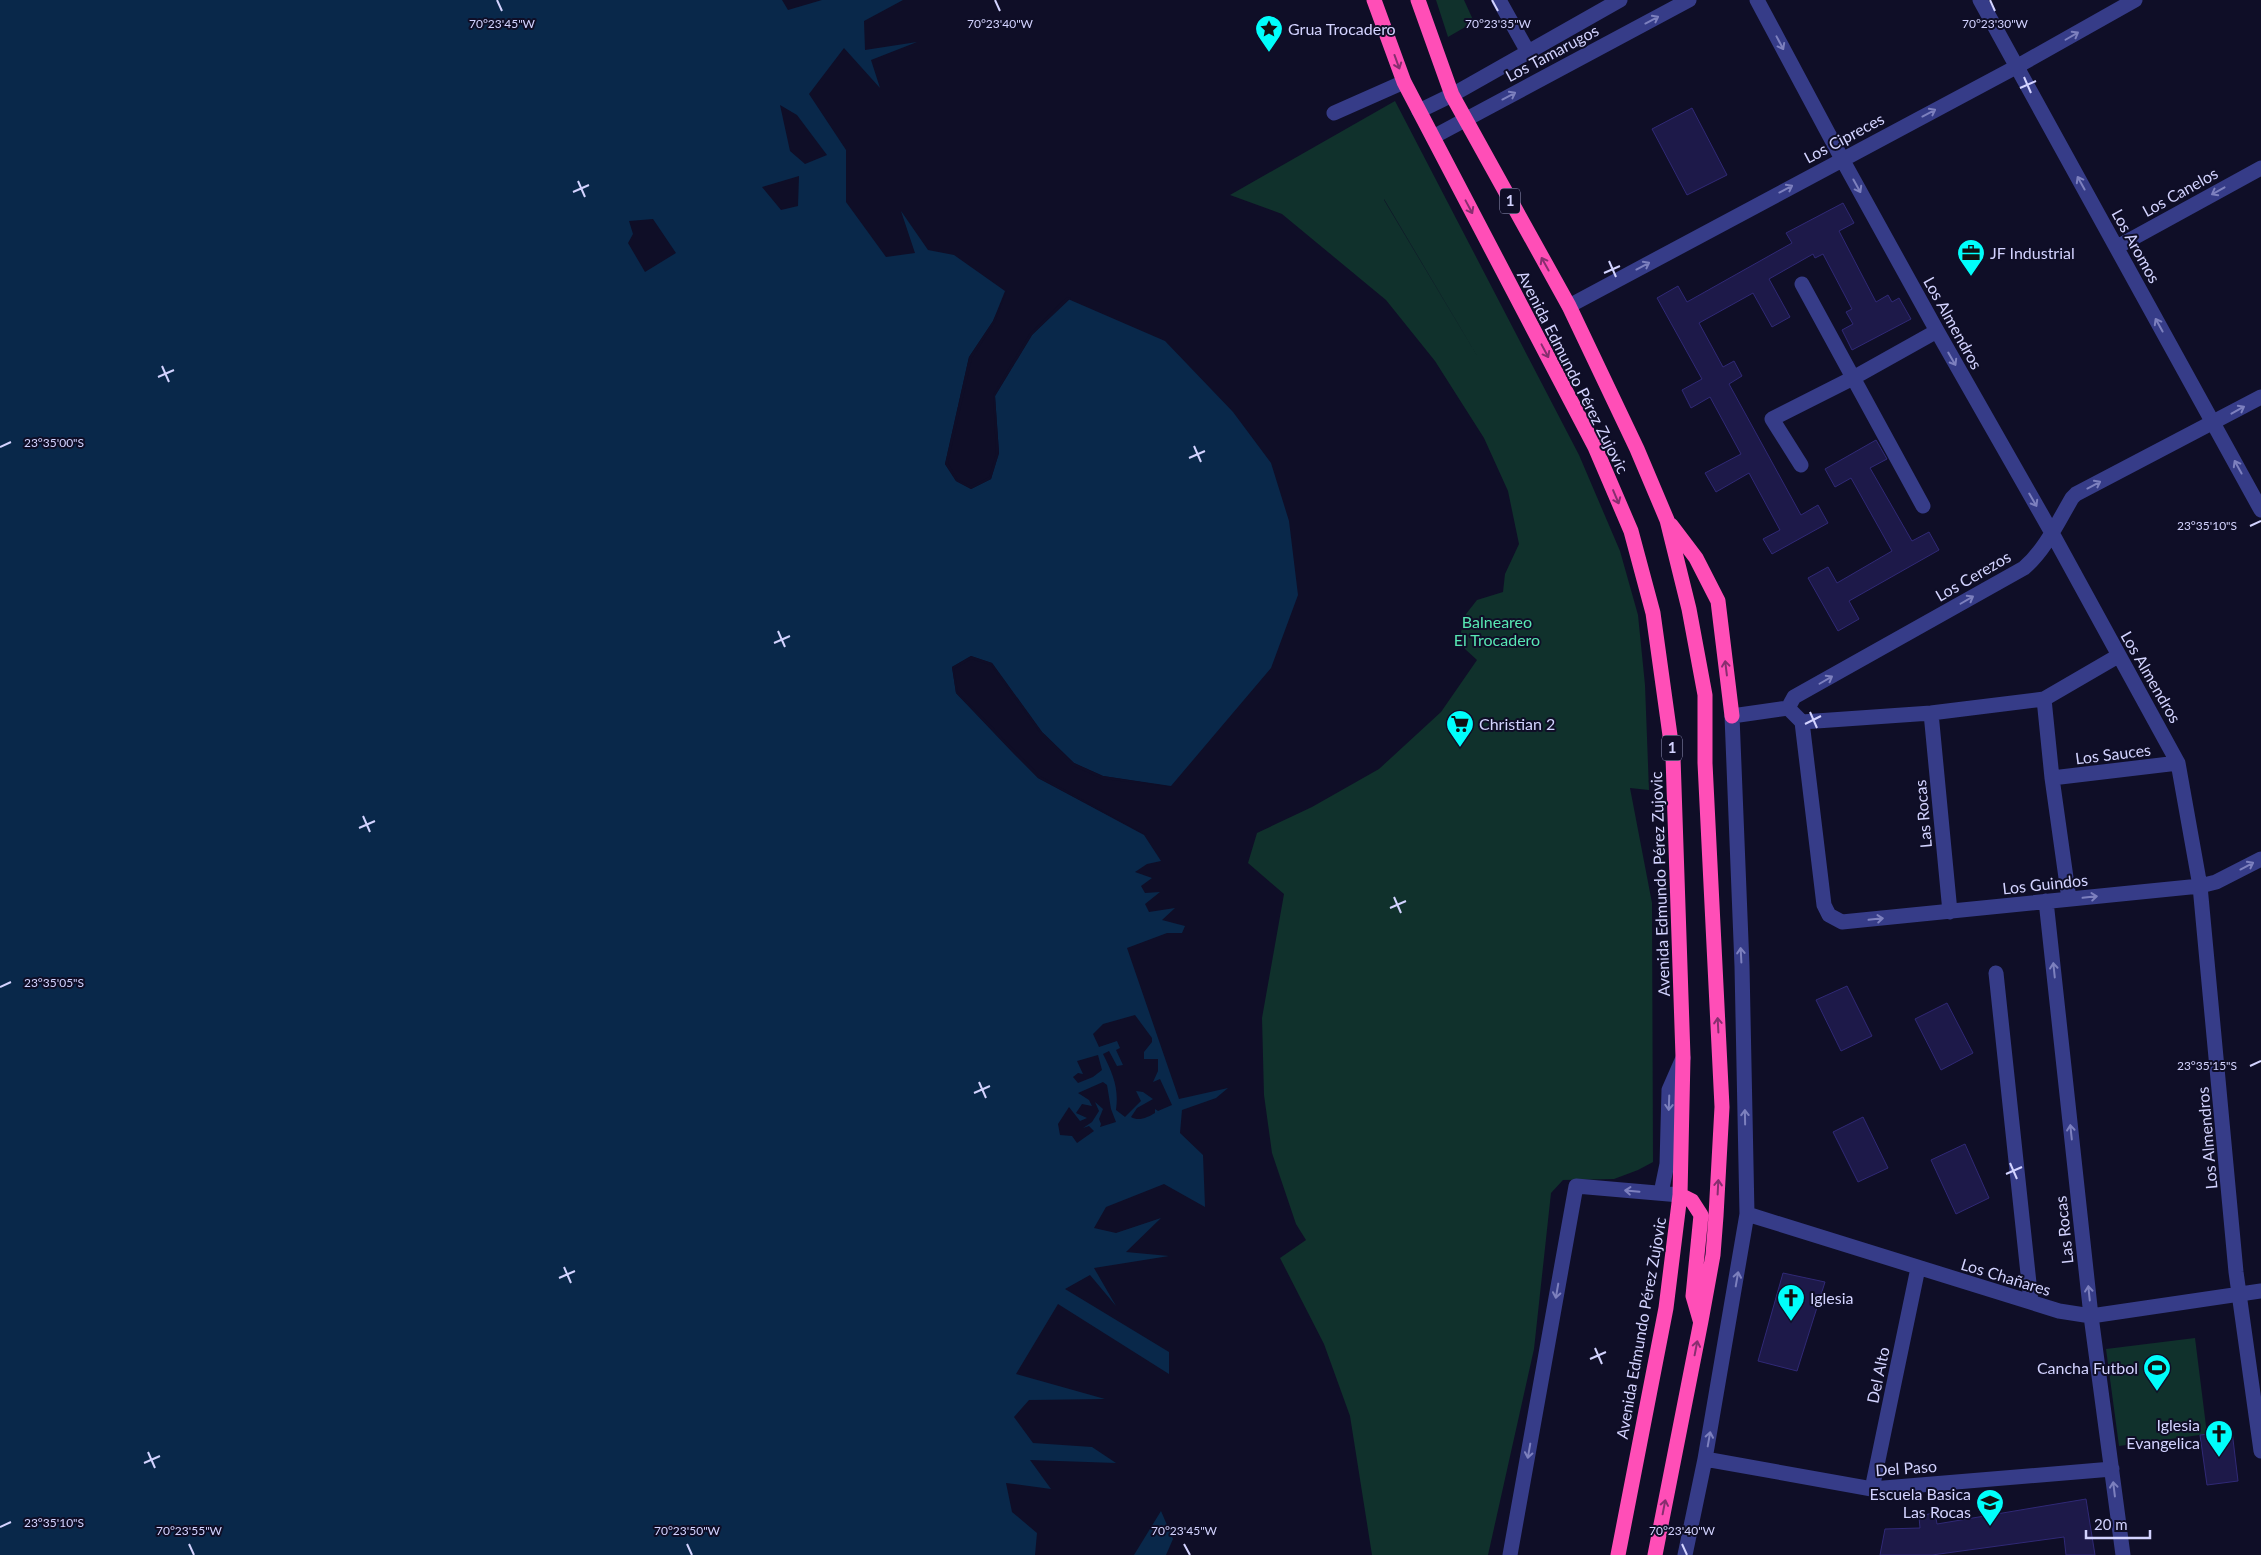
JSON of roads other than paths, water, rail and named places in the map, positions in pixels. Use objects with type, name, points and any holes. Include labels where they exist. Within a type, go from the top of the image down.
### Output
[{"type":"highway","name":"Avenida Edmundo Pérez Zujovic","points":[[1374,0],[1404,82],[1595,447],[1631,531],[1653,613],[1673,757],[1683,1057],[1680,1195],[1666,1308],[1618,1555]]},
{"type":"highway","name":"Avenida Edmundo Pérez Zujovic","points":[[1418,0],[1452,95],[1569,306],[1637,449],[1667,520],[1689,609],[1705,695],[1705,763],[1722,1098],[1714,1236],[1701,1321],[1654,1555]]},
{"type":"highway","points":[[1667,520],[1696,558],[1718,602],[1732,716]]},
{"type":"highway","points":[[1680,1195],[1692,1201],[1700,1215],[1693,1296],[1701,1321]]},
{"type":"street","points":[[1499,0],[1528,52]]},
{"type":"street","name":"Los Tamarugos","points":[[1419,112],[1620,0]]},
{"type":"street","name":"Los Tamarugos","points":[[1433,137],[1671,4],[1689,0]]},
{"type":"street","name":"Los Almendros","points":[[1757,0],[1842,160],[1937,332],[2052,533],[2178,763],[2200,886],[2239,1294],[2261,1452]]},
{"type":"street","name":"Los Aromos","points":[[1980,0],[2261,510]]},
{"type":"street","name":"Los Cipreces","points":[[1569,306],[2016,67],[2135,0]]},
{"type":"street","points":[[1334,113],[1404,82]]},
{"type":"street","name":"Los Canelos","points":[[2117,247],[2261,168]]},
{"type":"street","points":[[1802,284],[1923,506]]},
{"type":"street","points":[[1801,465],[1772,419],[1853,378],[1937,332]]},
{"type":"street","name":"Los Cerezos","points":[[1788,708],[1794,697],[2024,568],[2032,561],[2052,533],[2076,494],[2261,397]]},
{"type":"street","points":[[1685,1555],[1705,1459],[1747,1214],[1742,966],[1732,716],[1788,708],[1802,722],[1931,713],[2044,699],[2118,656]]},
{"type":"street","points":[[2044,699],[2068,899]]},
{"type":"street","name":"Las Rocas","points":[[1931,713],[1950,912]]},
{"type":"street","name":"Los Guindos","points":[[1802,722],[1824,904],[1829,915],[1842,922],[2200,886],[2216,882],[2261,858]]},
{"type":"street","name":"Los Sauces","points":[[2052,778],[2178,763]]},
{"type":"street","name":"Las Rocas","points":[[2046,902],[2091,1316],[2123,1555]]},
{"type":"street","points":[[1996,974],[2031,1302]]},
{"type":"street","points":[[1661,1193],[1667,1164],[1670,1090],[1683,1057]]},
{"type":"street","points":[[1510,1555],[1576,1186],[1680,1195]]},
{"type":"street","name":"Los Chañares","points":[[1747,1214],[2059,1311],[2091,1316],[2261,1291]]},
{"type":"street","name":"Del Alto","points":[[1872,1488],[1918,1268]]},
{"type":"street","name":"Del Paso","points":[[1705,1459],[1872,1488],[2112,1469]]},
{"type":"water","points":[[0,0],[782,0],[788,10],[822,0],[903,0],[864,21],[865,50],[917,42],[871,60],[880,88],[844,48],[809,94],[846,150],[846,202],[886,257],[915,253],[901,211],[928,250],[954,255],[1005,291],[993,321],[969,357],[945,464],[956,481],[971,489],[991,479],[999,453],[995,396],[1032,335],[1068,299],[1165,341],[1233,412],[1271,463],[1289,521],[1298,595],[1271,668],[1171,786],[1103,776],[1074,763],[1042,732],[992,663],[971,656],[952,667],[956,693],[1038,778],[1144,835],[1161,861],[1147,864],[1135,872],[1152,878],[1141,886],[1145,893],[1160,892],[1145,904],[1149,912],[1175,908],[1162,920],[1185,926],[1182,933],[1167,933],[1127,948],[1179,1099],[1228,1088],[1216,1098],[1182,1110],[1180,1133],[1203,1155],[1205,1207],[1164,1184],[1106,1207],[1094,1228],[1116,1233],[1161,1218],[1126,1252],[1169,1256],[1094,1268],[1116,1306],[1090,1275],[1065,1289],[1169,1352],[1169,1374],[1058,1304],[1016,1374],[1105,1399],[1029,1400],[1014,1417],[1033,1443],[1092,1447],[1116,1463],[1030,1460],[1051,1489],[1006,1483],[1012,1512],[1037,1533],[1035,1555],[0,1555]],"holes":[[[780,105],[797,115],[827,155],[805,164],[790,151]],[[799,176],[798,206],[781,210],[762,187]],[[653,219],[676,253],[645,272],[628,243],[633,234],[629,221]],[[1135,1015],[1152,1038],[1152,1042],[1144,1052],[1144,1059],[1158,1059],[1158,1071],[1153,1082],[1160,1079],[1172,1105],[1158,1111],[1155,1109],[1155,1113],[1140,1119],[1131,1117],[1137,1108],[1153,1099],[1143,1092],[1136,1091],[1141,1101],[1125,1117],[1116,1110],[1117,1095],[1114,1081],[1103,1054],[1109,1051],[1117,1066],[1123,1065],[1116,1050],[1120,1048],[1117,1041],[1099,1047],[1093,1034],[1103,1024]],[[1098,1055],[1102,1070],[1093,1077],[1078,1083],[1073,1077],[1078,1073],[1083,1074],[1077,1061]],[[1103,1082],[1107,1085],[1111,1109],[1116,1122],[1100,1127],[1099,1119],[1103,1109],[1095,1102],[1099,1111],[1092,1122],[1083,1128],[1089,1126],[1094,1131],[1077,1143],[1072,1136],[1060,1135],[1058,1124],[1069,1107],[1080,1121],[1087,1118],[1076,1113],[1082,1104],[1092,1106],[1089,1100],[1078,1093]]]},
{"type":"water","points":[[1161,1511],[1173,1539],[1166,1555],[1134,1555]]},
{"type":"place","name":"Grua Trocadero","points":[[1269,53]]},
{"type":"place","name":"JF Industrial","points":[[1971,277]]},
{"type":"place","name":"Christian 2","points":[[1460,748]]},
{"type":"place","name":"Iglesia","points":[[1791,1322]]},
{"type":"place","name":"Cancha Futbol","points":[[2157,1392]]},
{"type":"place","name":"Iglesia Evangelica","points":[[2219,1458]]},
{"type":"place","name":"Escuela Basica Las Rocas","points":[[1990,1527]]},
{"type":"park label","name":"Balneareo El Trocadero","points":[[1497,631]]}]
